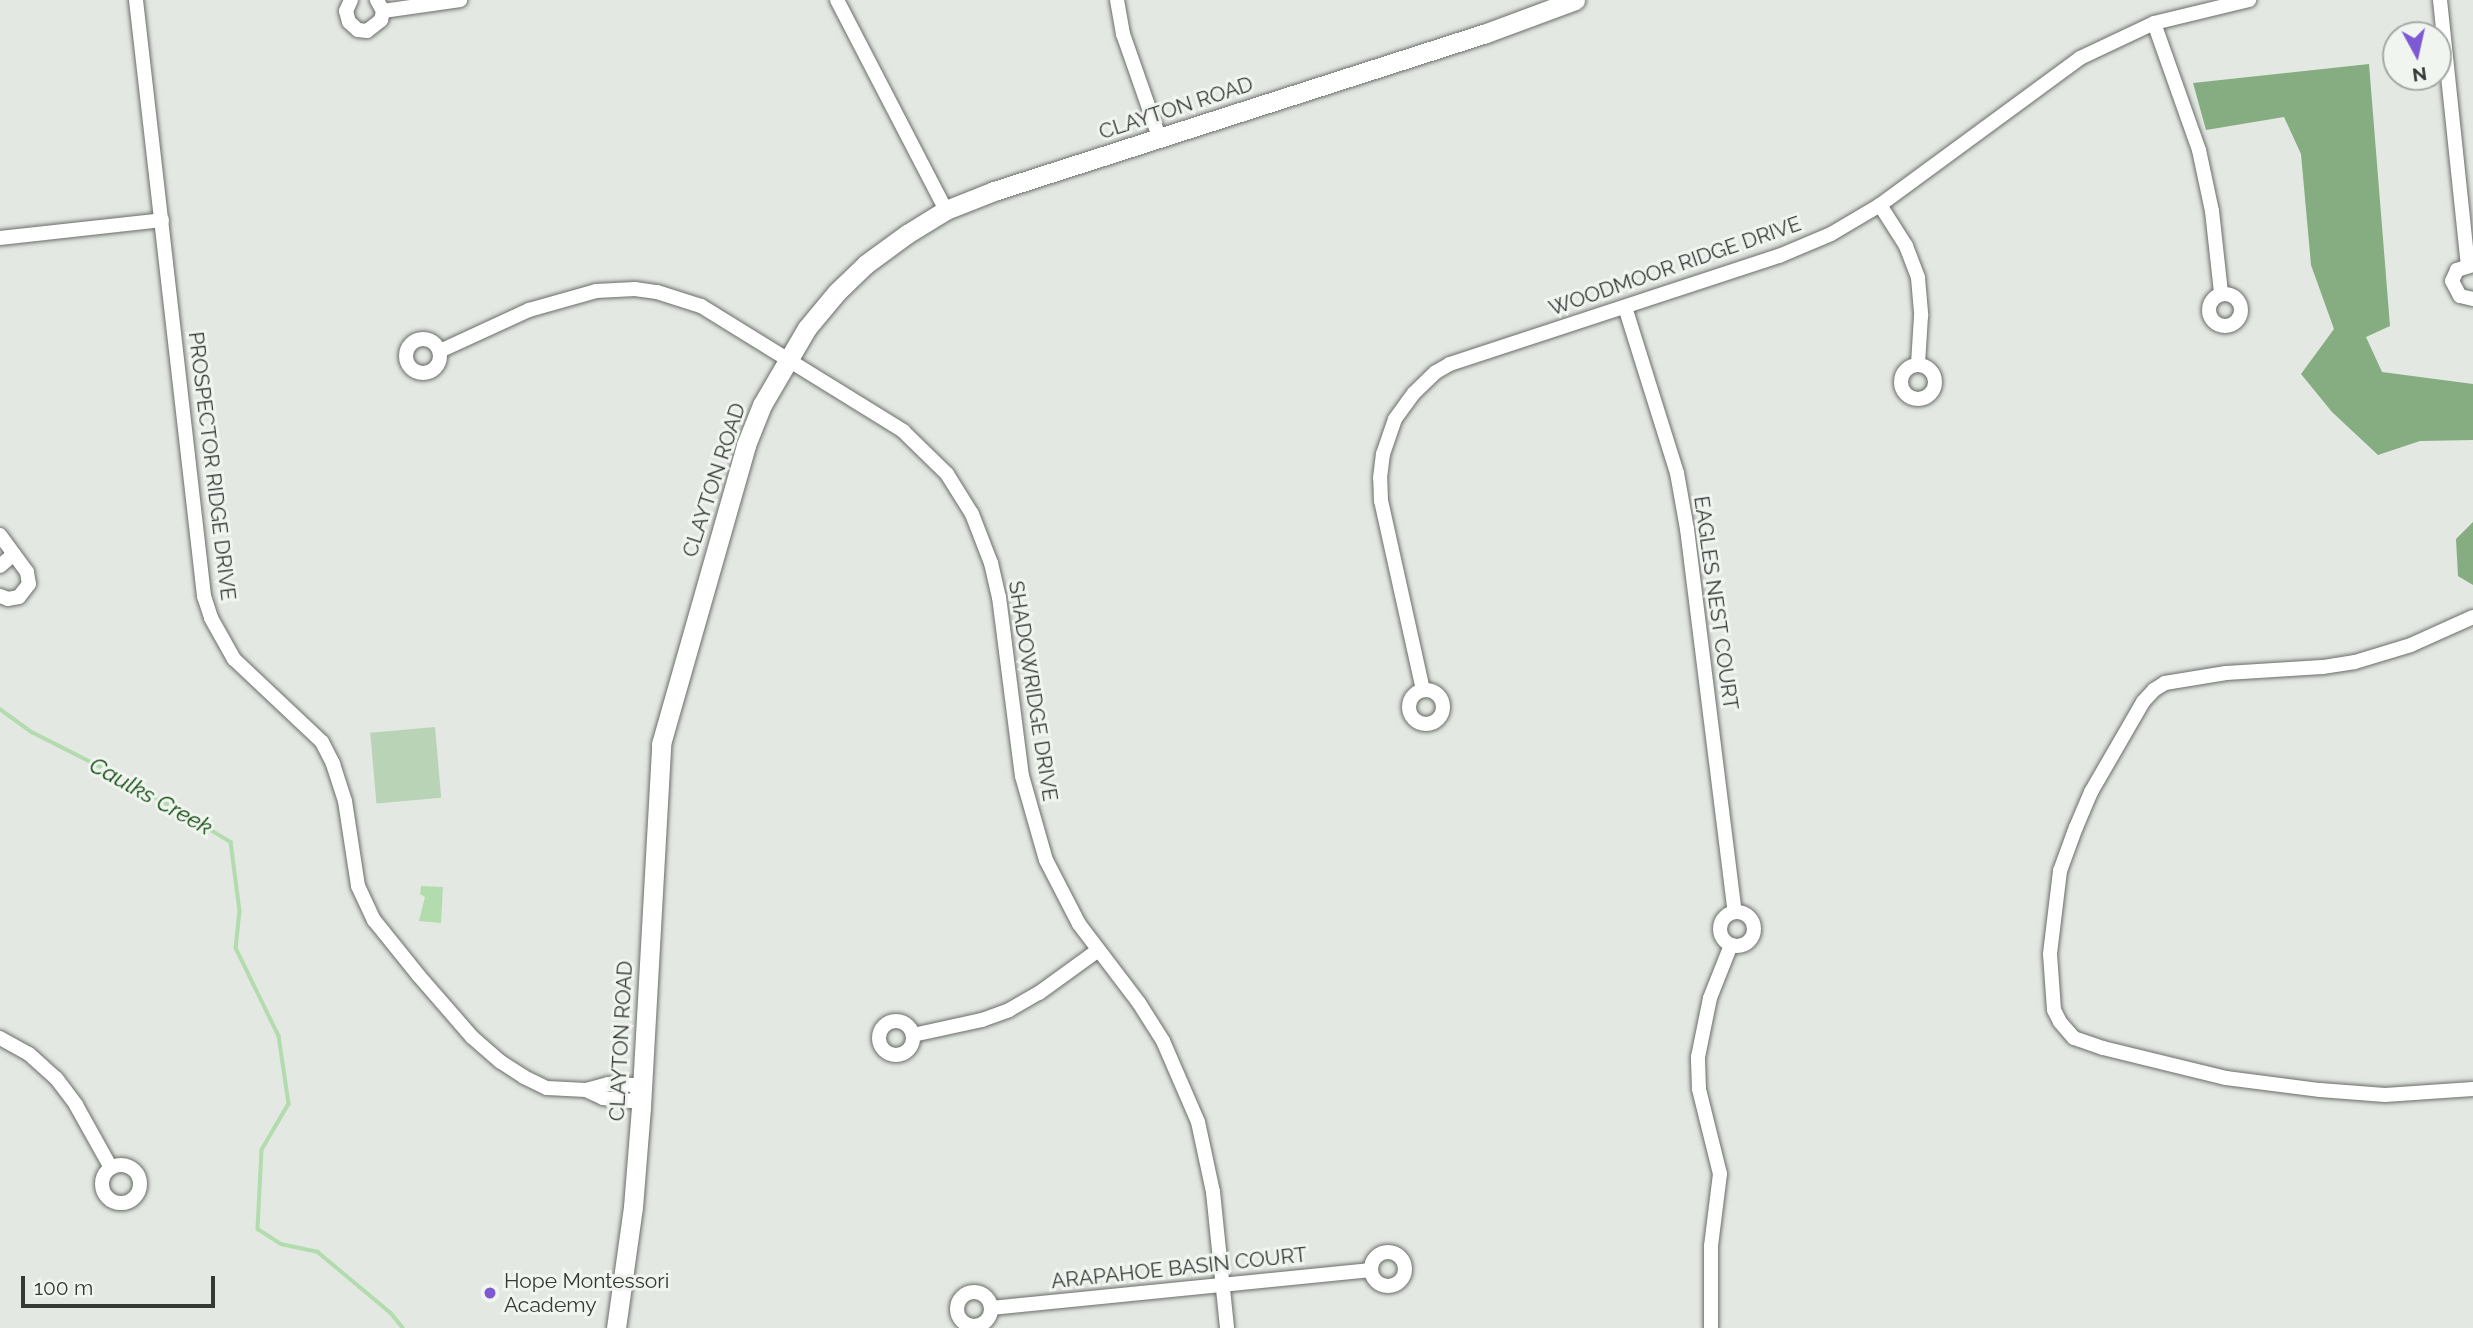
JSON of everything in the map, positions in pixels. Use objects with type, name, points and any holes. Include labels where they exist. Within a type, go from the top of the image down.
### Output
[{"type":"main road","name":"CLAYTON ROAD","points":[[616,1328],[633,1207],[642,1094],[661,744],[746,445],[762,405],[787,359],[815,319],[855,275],[906,234],[946,210],[994,191],[1486,33],[1574,0]]},
{"type":"street","name":"PROSPECTOR RIDGE DRIVE","points":[[136,0],[204,596],[211,618],[234,659],[322,742],[345,801],[358,886],[374,920],[472,1037],[501,1062],[547,1088],[586,1090],[608,1084],[633,1085],[642,1094]]},
{"type":"street","points":[[352,0],[346,16],[358,30],[373,29],[381,20],[380,5],[407,6],[460,0]]},
{"type":"street","points":[[837,0],[946,210]]},
{"type":"street","points":[[1117,0],[1124,34],[1159,137]]},
{"type":"street","name":"WOODMOOR RIDGE DRIVE","points":[[1423,690],[1381,501],[1383,454],[1395,419],[1414,393],[1450,364],[1779,256],[1831,234],[1880,205],[2080,58],[2154,23],[2249,0]]},
{"type":"street","points":[[2440,0],[2470,265],[2457,270],[2453,286],[2460,296],[2473,299]]},
{"type":"street","points":[[2154,23],[2199,150],[2212,211],[2221,293]]},
{"type":"street","points":[[1880,205],[1906,246],[1918,278],[1921,316],[1919,365]]},
{"type":"street","points":[[0,238],[162,220]]},
{"type":"street","name":"SHADOWRIDGE DRIVE","points":[[442,351],[529,310],[596,291],[635,289],[701,306],[915,441],[947,474],[972,514],[987,550],[999,597],[1022,776],[1033,823],[1061,894],[1097,951],[1139,1003],[1163,1041],[1191,1102],[1209,1169],[1227,1328]]},
{"type":"street","name":"EAGLES NEST COURT","points":[[1625,307],[1677,473],[1688,529],[1735,912]]},
{"type":"street","points":[[0,535],[27,572],[28,588],[13,599],[0,596]]},
{"type":"street","points":[[0,566],[14,554]]},
{"type":"street","points":[[2473,617],[2411,645],[2355,662],[2322,667],[2226,673],[2165,683],[2154,690],[2143,702],[2091,792],[2060,871],[2052,928],[2054,1010],[2074,1038],[2226,1078],[2385,1095],[2473,1089]]},
{"type":"street","name":"EAGLES NEST COURT","points":[[1735,912],[1745,914],[1754,928],[1747,942],[1731,945],[1721,934],[1720,924],[1725,916],[1735,912]]},
{"type":"street","name":"EAGLES NEST COURT","points":[[1711,1328],[1711,1246],[1720,1174],[1699,1089],[1698,1057],[1710,998],[1731,945]]},
{"type":"street","points":[[913,1035],[982,1020],[1009,1010],[1039,993],[1097,951]]},
{"type":"street","points":[[0,1038],[29,1054],[56,1078],[76,1105],[111,1168]]},
{"type":"street","name":"ARAPAHOE BASIN COURT","points":[[991,1308],[1371,1270]]},
{"type":"shaded area","points":[[2369,64],[2390,326],[2366,337],[2382,372],[2473,384],[2473,440],[2420,441],[2378,455],[2332,412],[2301,374],[2334,329],[2311,265],[2301,154],[2284,117],[2206,130],[2193,83]]},
{"type":"shaded area","points":[[2473,522],[2473,585],[2458,576],[2456,539]]},
{"type":"shaded area","points":[[435,727],[441,798],[376,803],[370,733]]},
{"type":"shaded area","points":[[421,886],[443,887],[441,923],[419,921],[425,897],[420,894]]},
{"type":"waterway","name":"Caulks Creek","points":[[0,709],[32,732],[132,783],[231,842],[240,911],[236,948],[279,1036],[289,1104],[262,1150],[258,1229],[281,1244],[318,1252],[391,1313],[403,1328]]},
{"type":"place","name":"Hope Montessori Academy","points":[[490,1293]]}]
